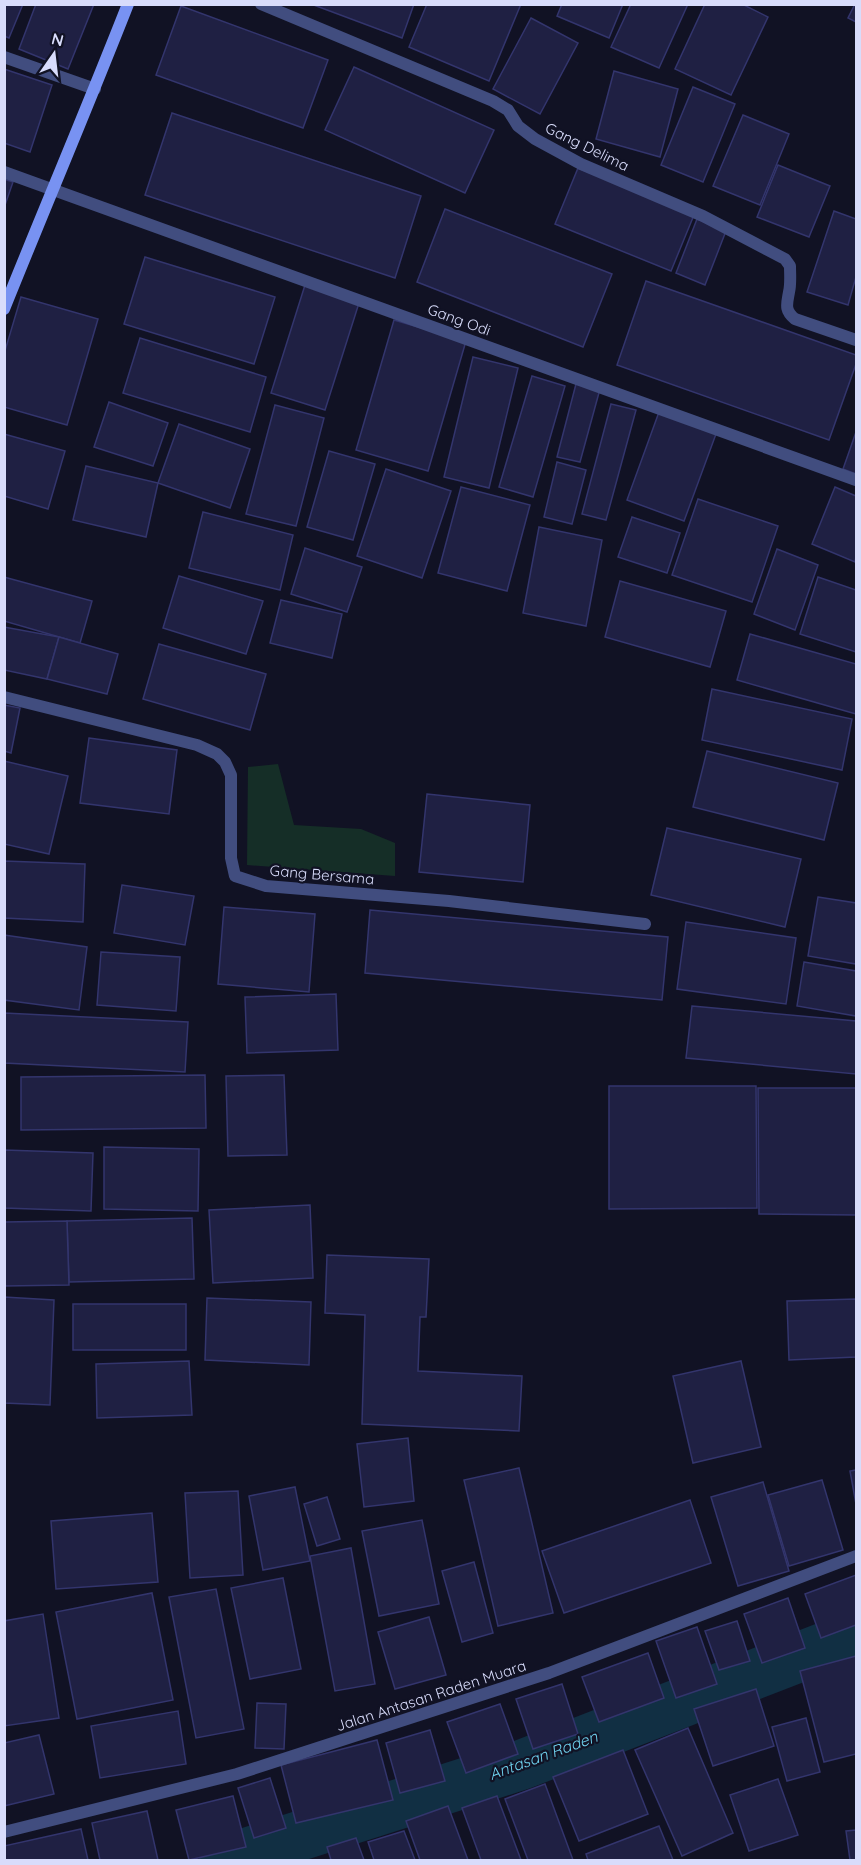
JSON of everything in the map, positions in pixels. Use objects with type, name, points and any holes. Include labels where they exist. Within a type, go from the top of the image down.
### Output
[{"type":"street","points":[[4,309],[128,4]]},
{"type":"street","name":"Gang Delima","points":[[261,4],[493,101],[508,110],[518,126],[535,139],[581,164],[703,216],[785,259],[790,266],[786,306],[789,315],[856,340]]},
{"type":"street","points":[[4,57],[95,89]]},
{"type":"street","name":"Gang Odi","points":[[4,172],[856,480]]},
{"type":"street","name":"Gang Bersama","points":[[4,697],[197,745],[217,754],[225,762],[231,775],[231,858],[235,876],[245,880],[266,886],[449,901],[645,924]]},
{"type":"street","name":"Jalan Antasan Raden Muara","points":[[4,1832],[237,1774],[549,1673],[856,1556]]},
{"type":"green space","points":[[278,764],[294,825],[361,829],[395,843],[395,876],[247,865],[248,767]]},
{"type":"building","points":[[4,4],[23,4],[9,38],[4,36]]},
{"type":"building","points":[[36,4],[94,4],[68,69],[19,49]]},
{"type":"building","points":[[311,4],[414,4],[402,38]]},
{"type":"building","points":[[427,4],[521,4],[489,81],[409,47]]},
{"type":"building","points":[[562,4],[623,4],[609,38],[557,16]]},
{"type":"building","points":[[631,4],[688,4],[659,68],[611,47]]},
{"type":"building","points":[[705,4],[742,4],[768,17],[731,95],[675,69]]},
{"type":"building","points":[[856,4],[856,22],[848,18]]},
{"type":"building","points":[[181,6],[328,60],[303,128],[156,75]]},
{"type":"building","points":[[531,18],[578,43],[540,114],[493,89]]},
{"type":"building","points":[[354,67],[494,130],[465,193],[325,130]]},
{"type":"building","points":[[4,69],[52,85],[30,152],[4,143]]},
{"type":"building","points":[[614,71],[678,89],[660,157],[596,139]]},
{"type":"building","points":[[693,87],[735,104],[703,182],[661,165]]},
{"type":"building","points":[[172,113],[421,196],[395,278],[145,195]]},
{"type":"building","points":[[743,115],[789,134],[760,205],[713,186]]},
{"type":"building","points":[[778,165],[830,186],[809,237],[757,217]]},
{"type":"building","points":[[578,168],[694,215],[671,271],[555,224]]},
{"type":"building","points":[[4,179],[13,182],[4,208]]},
{"type":"building","points":[[445,209],[612,274],[583,347],[417,282]]},
{"type":"building","points":[[834,211],[856,219],[856,277],[848,305],[807,292]]},
{"type":"building","points":[[697,219],[726,231],[705,285],[676,273]]},
{"type":"building","points":[[145,257],[275,297],[254,364],[124,324]]},
{"type":"building","points":[[646,281],[856,355],[856,364],[829,440],[617,365]]},
{"type":"building","points":[[305,285],[359,303],[325,410],[271,393]]},
{"type":"building","points":[[21,297],[98,319],[67,425],[4,407],[4,354]]},
{"type":"building","points":[[394,320],[466,341],[428,471],[356,450]]},
{"type":"building","points":[[140,338],[266,377],[250,432],[123,393]]},
{"type":"building","points":[[473,357],[518,368],[489,488],[444,477]]},
{"type":"building","points":[[532,376],[565,386],[533,497],[499,487]]},
{"type":"building","points":[[576,384],[600,389],[580,462],[557,457]]},
{"type":"building","points":[[109,402],[168,423],[153,466],[94,447]]},
{"type":"building","points":[[611,404],[636,410],[606,520],[582,514]]},
{"type":"building","points":[[275,405],[324,418],[296,526],[246,514]]},
{"type":"building","points":[[659,412],[716,434],[684,521],[627,500]]},
{"type":"building","points":[[179,424],[250,449],[230,508],[158,483]]},
{"type":"building","points":[[856,432],[856,474],[843,469]]},
{"type":"building","points":[[4,434],[65,451],[48,509],[4,496]]},
{"type":"building","points":[[329,451],[375,464],[353,540],[307,527]]},
{"type":"building","points":[[557,462],[586,470],[572,524],[544,517]]},
{"type":"building","points":[[86,466],[158,483],[146,537],[73,520]]},
{"type":"building","points":[[386,469],[451,491],[422,578],[357,556]]},
{"type":"building","points":[[461,487],[530,505],[507,591],[438,573]]},
{"type":"building","points":[[835,487],[856,496],[855,562],[812,544]]},
{"type":"building","points":[[698,499],[778,526],[752,602],[672,575]]},
{"type":"building","points":[[203,512],[293,535],[280,590],[189,568]]},
{"type":"building","points":[[632,517],[680,533],[667,573],[618,557]]},
{"type":"building","points":[[539,527],[602,540],[586,626],[523,613]]},
{"type":"building","points":[[305,548],[362,567],[347,612],[291,594]]},
{"type":"building","points":[[777,549],[818,565],[795,630],[754,614]]},
{"type":"building","points":[[179,576],[263,601],[246,654],[163,628]]},
{"type":"building","points":[[4,577],[92,601],[80,643],[4,621]]},
{"type":"building","points":[[818,577],[856,590],[856,652],[800,634]]},
{"type":"building","points":[[620,581],[726,611],[710,667],[605,637]]},
{"type":"building","points":[[281,600],[342,614],[332,658],[270,643]]},
{"type":"building","points":[[4,627],[59,637],[47,679],[4,670]]},
{"type":"building","points":[[750,634],[856,664],[856,714],[737,680]]},
{"type":"building","points":[[59,637],[118,654],[107,694],[47,679]]},
{"type":"building","points":[[159,644],[266,674],[250,730],[143,699]]},
{"type":"building","points":[[712,689],[852,719],[842,770],[702,740]]},
{"type":"building","points":[[4,705],[20,708],[11,753],[4,751]]},
{"type":"building","points":[[89,738],[177,750],[169,814],[80,803]]},
{"type":"building","points":[[707,751],[838,783],[824,840],[693,807]]},
{"type":"building","points":[[4,761],[68,776],[49,854],[4,844]]},
{"type":"building","points":[[427,794],[530,805],[523,882],[419,872]]},
{"type":"building","points":[[667,828],[801,859],[785,927],[651,895]]},
{"type":"building","points":[[4,861],[85,864],[83,922],[4,918]]},
{"type":"building","points":[[122,885],[194,896],[185,945],[114,933]]},
{"type":"building","points":[[818,897],[856,903],[856,964],[808,956]]},
{"type":"building","points":[[224,907],[315,914],[309,992],[218,984]]},
{"type":"building","points":[[370,910],[668,937],[662,1000],[365,973]]},
{"type":"building","points":[[686,922],[796,938],[786,1004],[677,989]]},
{"type":"building","points":[[4,935],[87,947],[79,1010],[4,1000]]},
{"type":"building","points":[[101,952],[180,957],[176,1011],[97,1005]]},
{"type":"building","points":[[804,962],[856,971],[856,1016],[797,1006]]},
{"type":"building","points":[[336,994],[338,1050],[247,1053],[245,997]]},
{"type":"building","points":[[692,1006],[856,1021],[856,1074],[686,1058]]},
{"type":"building","points":[[4,1013],[188,1022],[185,1072],[4,1063]]},
{"type":"building","points":[[205,1075],[206,1128],[21,1130],[21,1077]]},
{"type":"building","points":[[284,1075],[287,1155],[228,1156],[226,1076]]},
{"type":"building","points":[[609,1086],[756,1086],[757,1208],[609,1209]]},
{"type":"building","points":[[758,1088],[856,1088],[856,1215],[759,1214]]},
{"type":"building","points":[[104,1147],[199,1149],[198,1211],[104,1209]]},
{"type":"building","points":[[4,1150],[93,1153],[91,1211],[4,1208]]},
{"type":"building","points":[[310,1205],[313,1278],[213,1283],[209,1210]]},
{"type":"building","points":[[192,1218],[194,1279],[69,1282],[67,1221]]},
{"type":"building","points":[[67,1221],[69,1285],[4,1286],[4,1222]]},
{"type":"building","points":[[327,1255],[429,1259],[426,1317],[420,1317],[418,1371],[522,1376],[519,1431],[362,1424],[365,1315],[325,1313]]},
{"type":"building","points":[[4,1297],[54,1300],[50,1405],[4,1403]]},
{"type":"building","points":[[207,1298],[311,1302],[309,1365],[205,1360]]},
{"type":"building","points":[[856,1299],[856,1357],[789,1360],[787,1301]]},
{"type":"building","points":[[73,1304],[186,1304],[186,1350],[73,1350]]},
{"type":"building","points":[[189,1361],[192,1415],[97,1418],[96,1364]]},
{"type":"building","points":[[741,1361],[761,1447],[693,1463],[673,1376]]},
{"type":"building","points":[[408,1438],[414,1501],[364,1507],[357,1444]]},
{"type":"building","points":[[519,1468],[553,1613],[498,1626],[464,1480]]},
{"type":"building","points":[[856,1470],[856,1504],[850,1471]]},
{"type":"building","points":[[822,1480],[843,1550],[789,1566],[768,1495]]},
{"type":"building","points":[[763,1482],[789,1571],[738,1586],[711,1497]]},
{"type":"building","points":[[295,1487],[310,1561],[263,1570],[249,1496]]},
{"type":"building","points":[[238,1491],[243,1575],[190,1578],[185,1493]]},
{"type":"building","points":[[327,1497],[340,1539],[317,1546],[304,1504]]},
{"type":"building","points":[[690,1500],[711,1563],[564,1613],[542,1551]]},
{"type":"building","points":[[152,1513],[158,1582],[56,1589],[51,1521]]},
{"type":"building","points":[[422,1520],[439,1604],[379,1616],[362,1531]]},
{"type":"building","points":[[351,1548],[375,1684],[335,1691],[310,1556]]},
{"type":"building","points":[[474,1562],[493,1633],[462,1642],[442,1571]]},
{"type":"building","points":[[856,1575],[856,1625],[821,1638],[805,1594]]},
{"type":"building","points":[[283,1578],[301,1669],[250,1679],[231,1588]]},
{"type":"building","points":[[216,1589],[244,1729],[196,1738],[169,1597]]},
{"type":"building","points":[[152,1593],[173,1700],[77,1719],[56,1612]]},
{"type":"building","points":[[788,1598],[805,1648],[762,1663],[744,1614]]},
{"type":"building","points":[[43,1614],[59,1718],[4,1726],[4,1621]]},
{"type":"building","points":[[429,1617],[446,1675],[395,1689],[378,1632]]},
{"type":"building","points":[[737,1621],[750,1661],[719,1670],[705,1631]]},
{"type":"building","points":[[697,1627],[717,1684],[676,1698],[656,1641]]},
{"type":"building","points":[[648,1653],[664,1698],[599,1722],[582,1677]]},
{"type":"building","points":[[856,1656],[856,1754],[824,1762],[800,1671]]},
{"type":"building","points":[[562,1684],[578,1734],[533,1749],[516,1699]]},
{"type":"building","points":[[756,1689],[774,1746],[713,1766],[694,1709]]},
{"type":"building","points":[[257,1703],[286,1704],[284,1749],[255,1748]]},
{"type":"building","points":[[500,1704],[518,1754],[466,1773],[447,1722]]},
{"type":"building","points":[[178,1711],[186,1764],[100,1778],[91,1726]]},
{"type":"building","points":[[806,1718],[820,1772],[787,1781],[772,1727]]},
{"type":"building","points":[[688,1728],[733,1833],[682,1856],[635,1750]]},
{"type":"building","points":[[430,1730],[445,1781],[400,1793],[386,1743]]},
{"type":"building","points":[[39,1735],[54,1794],[4,1806],[4,1743]]},
{"type":"building","points":[[377,1740],[393,1800],[296,1823],[281,1765]]},
{"type":"building","points":[[623,1750],[648,1814],[579,1841],[553,1777]]},
{"type":"building","points":[[270,1778],[286,1828],[254,1838],[238,1788]]},
{"type":"building","points":[[778,1779],[798,1835],[749,1851],[730,1795]]},
{"type":"building","points":[[545,1784],[573,1860],[528,1860],[505,1799]]},
{"type":"building","points":[[233,1796],[246,1847],[189,1860],[176,1810]]},
{"type":"building","points":[[497,1796],[521,1860],[481,1860],[462,1808]]},
{"type":"building","points":[[448,1806],[468,1860],[420,1860],[406,1821]]},
{"type":"building","points":[[147,1811],[158,1860],[100,1860],[92,1823]]},
{"type":"building","points":[[659,1826],[673,1860],[588,1860],[586,1854]]},
{"type":"building","points":[[81,1829],[88,1860],[4,1860],[4,1846]]},
{"type":"building","points":[[856,1830],[856,1860],[850,1860],[846,1831]]},
{"type":"building","points":[[404,1831],[415,1860],[374,1860],[368,1842]]},
{"type":"building","points":[[356,1838],[364,1860],[331,1860],[327,1847]]},
{"type":"waterway","name":"Antasan Raden","points":[[224,1860],[521,1765],[856,1635]]}]
